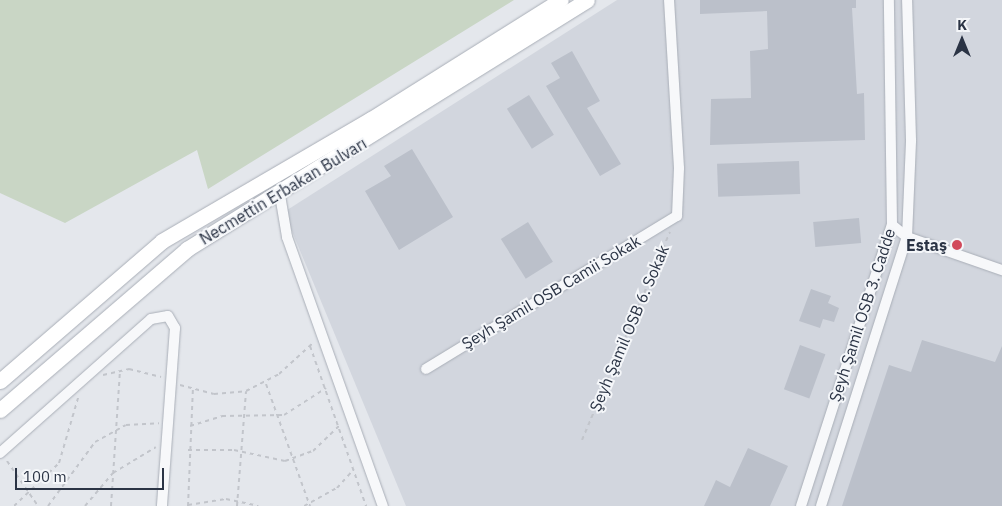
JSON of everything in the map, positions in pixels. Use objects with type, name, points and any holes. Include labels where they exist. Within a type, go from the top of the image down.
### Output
[{"type":"main road","name":"Necmettin Erbakan Bulvarı","points":[[0,381],[162,241],[371,120],[561,0]]},
{"type":"main road","name":"Necmettin Erbakan Bulvarı","points":[[0,410],[187,249],[280,195],[587,0]]},
{"type":"street","points":[[669,0],[679,168],[676,216]]},
{"type":"street","name":"Şeyh Şamil OSB 3. Cadde","points":[[801,506],[892,225],[889,0]]},
{"type":"street","points":[[821,506],[907,237],[911,140],[907,0]]},
{"type":"street","points":[[280,195],[287,237],[383,506]]},
{"type":"street","name":"Şeyh Şamil OSB Camii Sokak","points":[[426,368],[676,216]]},
{"type":"street","points":[[892,225],[907,237],[1002,270]]},
{"type":"street","points":[[0,453],[151,319],[168,316],[175,328],[162,506]]},
{"type":"path","name":"Şeyh Şamil OSB 6. Sokak","points":[[582,440],[676,216]]},
{"type":"path","points":[[95,380],[120,370],[148,371],[193,389],[214,394],[246,391],[266,383],[321,335]]},
{"type":"path","points":[[310,346],[366,505]]},
{"type":"path","points":[[111,506],[120,370]]},
{"type":"path","points":[[266,383],[310,505]]},
{"type":"path","points":[[190,426],[211,417],[278,416],[304,405],[326,388]]},
{"type":"path","points":[[193,389],[188,450],[188,505],[237,501],[258,506]]},
{"type":"path","points":[[237,506],[246,391]]},
{"type":"path","points":[[14,506],[60,464],[80,395]]},
{"type":"path","points":[[48,506],[95,442],[116,429],[168,423]]},
{"type":"path","points":[[188,450],[240,451],[271,461],[293,459],[313,451],[339,426]]},
{"type":"path","points":[[85,506],[113,473],[146,451],[166,448]]},
{"type":"path","points":[[0,453],[38,506]]},
{"type":"path","points":[[304,506],[310,505],[337,488],[354,469]]},
{"type":"shaded area","points":[[617,0],[1002,0],[1002,506],[406,506],[284,212]]},
{"type":"green space","points":[[0,0],[514,0],[208,189],[197,150],[65,223],[0,193]]},
{"type":"building","points":[[700,0],[856,0],[856,8],[852,8],[857,94],[864,93],[865,140],[710,145],[711,99],[751,98],[750,51],[768,49],[767,11],[700,14]]},
{"type":"building","points":[[572,51],[600,101],[587,108],[621,164],[600,176],[546,86],[560,78],[551,63]]},
{"type":"building","points":[[529,95],[554,135],[532,149],[507,109]]},
{"type":"building","points":[[412,149],[453,217],[399,250],[365,191],[391,176],[384,166]]},
{"type":"building","points":[[799,161],[800,194],[718,197],[717,164]]},
{"type":"building","points":[[859,218],[861,243],[815,247],[813,222]]},
{"type":"building","points":[[528,222],[553,262],[526,279],[501,239]]},
{"type":"building","points":[[811,289],[831,296],[828,303],[839,308],[834,322],[823,319],[820,328],[799,321]]},
{"type":"building","points":[[922,340],[995,362],[1002,346],[1002,506],[842,506],[889,365],[911,372]]},
{"type":"building","points":[[800,345],[825,354],[809,398],[784,389]]},
{"type":"building","points":[[748,448],[788,466],[770,506],[704,506],[716,480],[730,487]]},
{"type":"place","name":"Estaş","points":[[957,245]]}]
